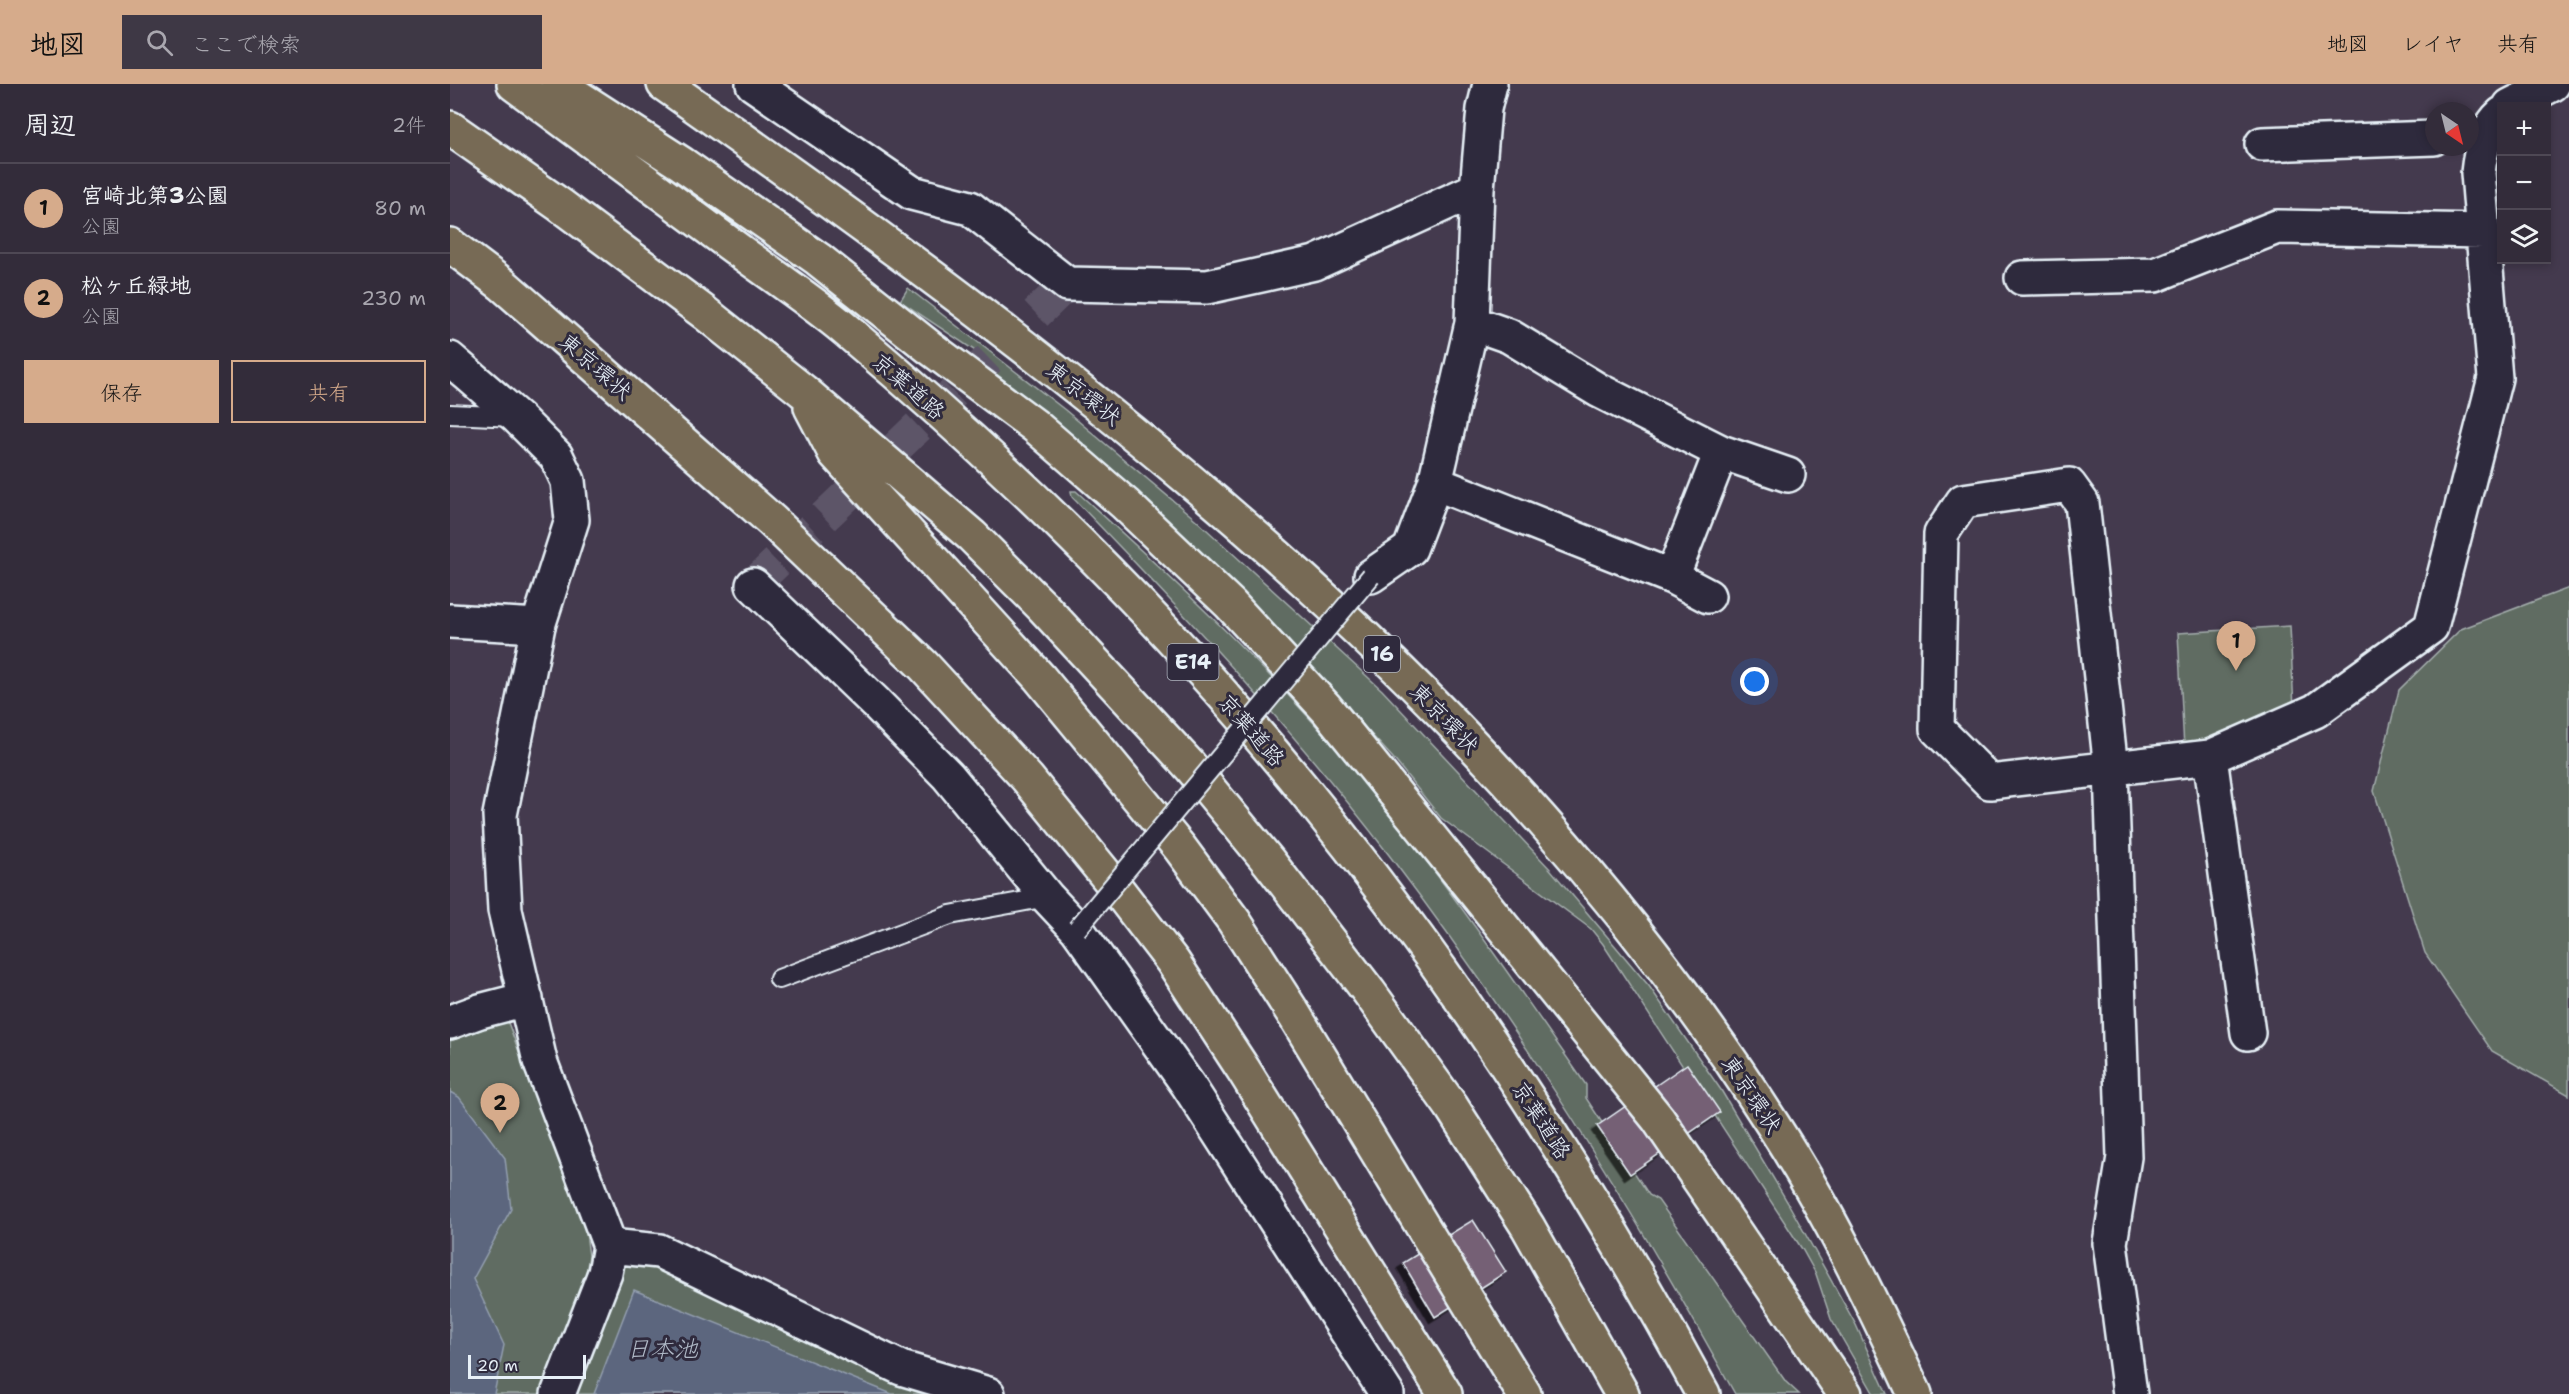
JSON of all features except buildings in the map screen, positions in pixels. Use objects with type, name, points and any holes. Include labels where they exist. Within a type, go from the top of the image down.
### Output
[{"type":"highway","name":"京葉道路","points":[[514,84],[842,327],[961,432],[1172,639],[1309,796],[1455,992],[1530,1098],[1604,1217],[1702,1394]]},
{"type":"highway","points":[[558,84],[682,164],[818,259],[1035,426],[1125,504],[1230,604],[1326,708],[1658,1119],[1845,1394]]},
{"type":"highway","name":"東京環状","points":[[664,84],[906,258],[1136,434],[1266,544],[1431,701],[1579,860],[1735,1068],[1808,1182],[1875,1308],[1915,1394]]},
{"type":"highway","points":[[450,128],[560,205],[696,306],[803,391],[972,536],[1043,607],[1190,766],[1269,862],[1369,992],[1451,1106],[1528,1227],[1622,1394]]},
{"type":"highway","name":"東京環状","points":[[450,245],[511,292],[772,521],[923,665],[1027,778],[1173,962],[1243,1069],[1445,1394]]},
{"type":"highway","points":[[803,391],[836,453],[1039,677],[1180,848],[1234,921],[1295,1016],[1524,1394]]},
{"type":"street","points":[[753,84],[912,193],[970,208],[1067,284],[1207,287],[1315,263],[1477,189]]},
{"type":"street","points":[[1371,576],[1410,549],[1435,483],[1472,323],[1477,189],[1484,109],[1490,84]]},
{"type":"street","points":[[2518,102],[2553,84]]},
{"type":"street","points":[[2130,1394],[2110,1243],[2124,1157],[2111,769],[2082,503],[2068,485],[1963,501],[1941,534],[1937,729],[1990,782],[2111,769],[2210,757],[2315,711],[2432,627],[2495,378],[2478,173],[2486,129]]},
{"type":"street","points":[[2262,144],[2425,138]]},
{"type":"street","points":[[2022,278],[2155,275],[2277,227],[2483,231]]},
{"type":"street","points":[[1472,323],[1509,336],[1598,390],[1721,452],[1788,475]]},
{"type":"street","points":[[450,359],[517,417],[556,456],[568,481],[572,520],[538,626],[500,815],[505,910],[540,1061],[610,1246],[605,1273],[558,1394]]},
{"type":"street","points":[[1672,577],[1721,452]]},
{"type":"street","points":[[1435,483],[1672,577],[1708,596]]},
{"type":"street","points":[[753,585],[876,702],[948,776],[1047,897],[1077,929],[1188,1085],[1388,1394]]},
{"type":"street","points":[[450,621],[538,626]]},
{"type":"street","points":[[2210,757],[2248,1033]]},
{"type":"street","points":[[450,1022],[480,1011],[526,999]]},
{"type":"street","points":[[610,1246],[659,1251],[901,1368],[988,1394]]},
{"type":"lane","points":[[450,414],[517,417]]},
{"type":"lane","points":[[1077,929],[1371,576]]},
{"type":"lane","points":[[779,979],[950,915],[1047,897]]},
{"type":"shaded area","points":[[908,288],[1065,410],[1195,519],[1382,690],[1551,870],[1649,986],[1721,1090],[1788,1203],[1856,1325],[1887,1394],[1874,1394],[1831,1319],[1816,1274],[1802,1249],[1591,929],[1441,818],[1393,758],[1237,588],[1086,448],[978,359],[980,354],[900,301]]},
{"type":"shaded area","points":[[1071,491],[1076,491],[1111,523],[1249,655],[1315,724],[1378,799],[1470,920],[1586,1085],[1586,1098],[1649,1195],[1658,1200],[1786,1382],[1799,1394],[1735,1394],[1615,1186],[1528,1051],[1437,919],[1352,808],[1275,716],[1196,627],[1072,497]]},
{"type":"shaded area","points":[[2569,588],[2569,1095],[2492,1051],[2425,953],[2374,791],[2399,690],[2461,629]]},
{"type":"shaded area","points":[[2290,626],[2294,709],[2184,748],[2178,633]]},
{"type":"shaded area","points":[[507,1020],[585,1225],[589,1256],[580,1306],[544,1394],[450,1394],[450,1041]]},
{"type":"shaded area","points":[[643,1256],[961,1394],[568,1394],[618,1266]]},
{"type":"water","points":[[450,1092],[459,1097],[505,1158],[511,1209],[473,1279],[504,1345],[494,1394],[450,1394]]},
{"type":"water","name":"日本池","points":[[634,1290],[892,1394],[594,1394]]},
{"type":"tunnel","points":[[753,585],[1067,284]]},
{"type":"place","name":"宮崎北第3公園","points":[[2236,671]]},
{"type":"place","name":"松ヶ丘緑地","points":[[500,1133]]}]
